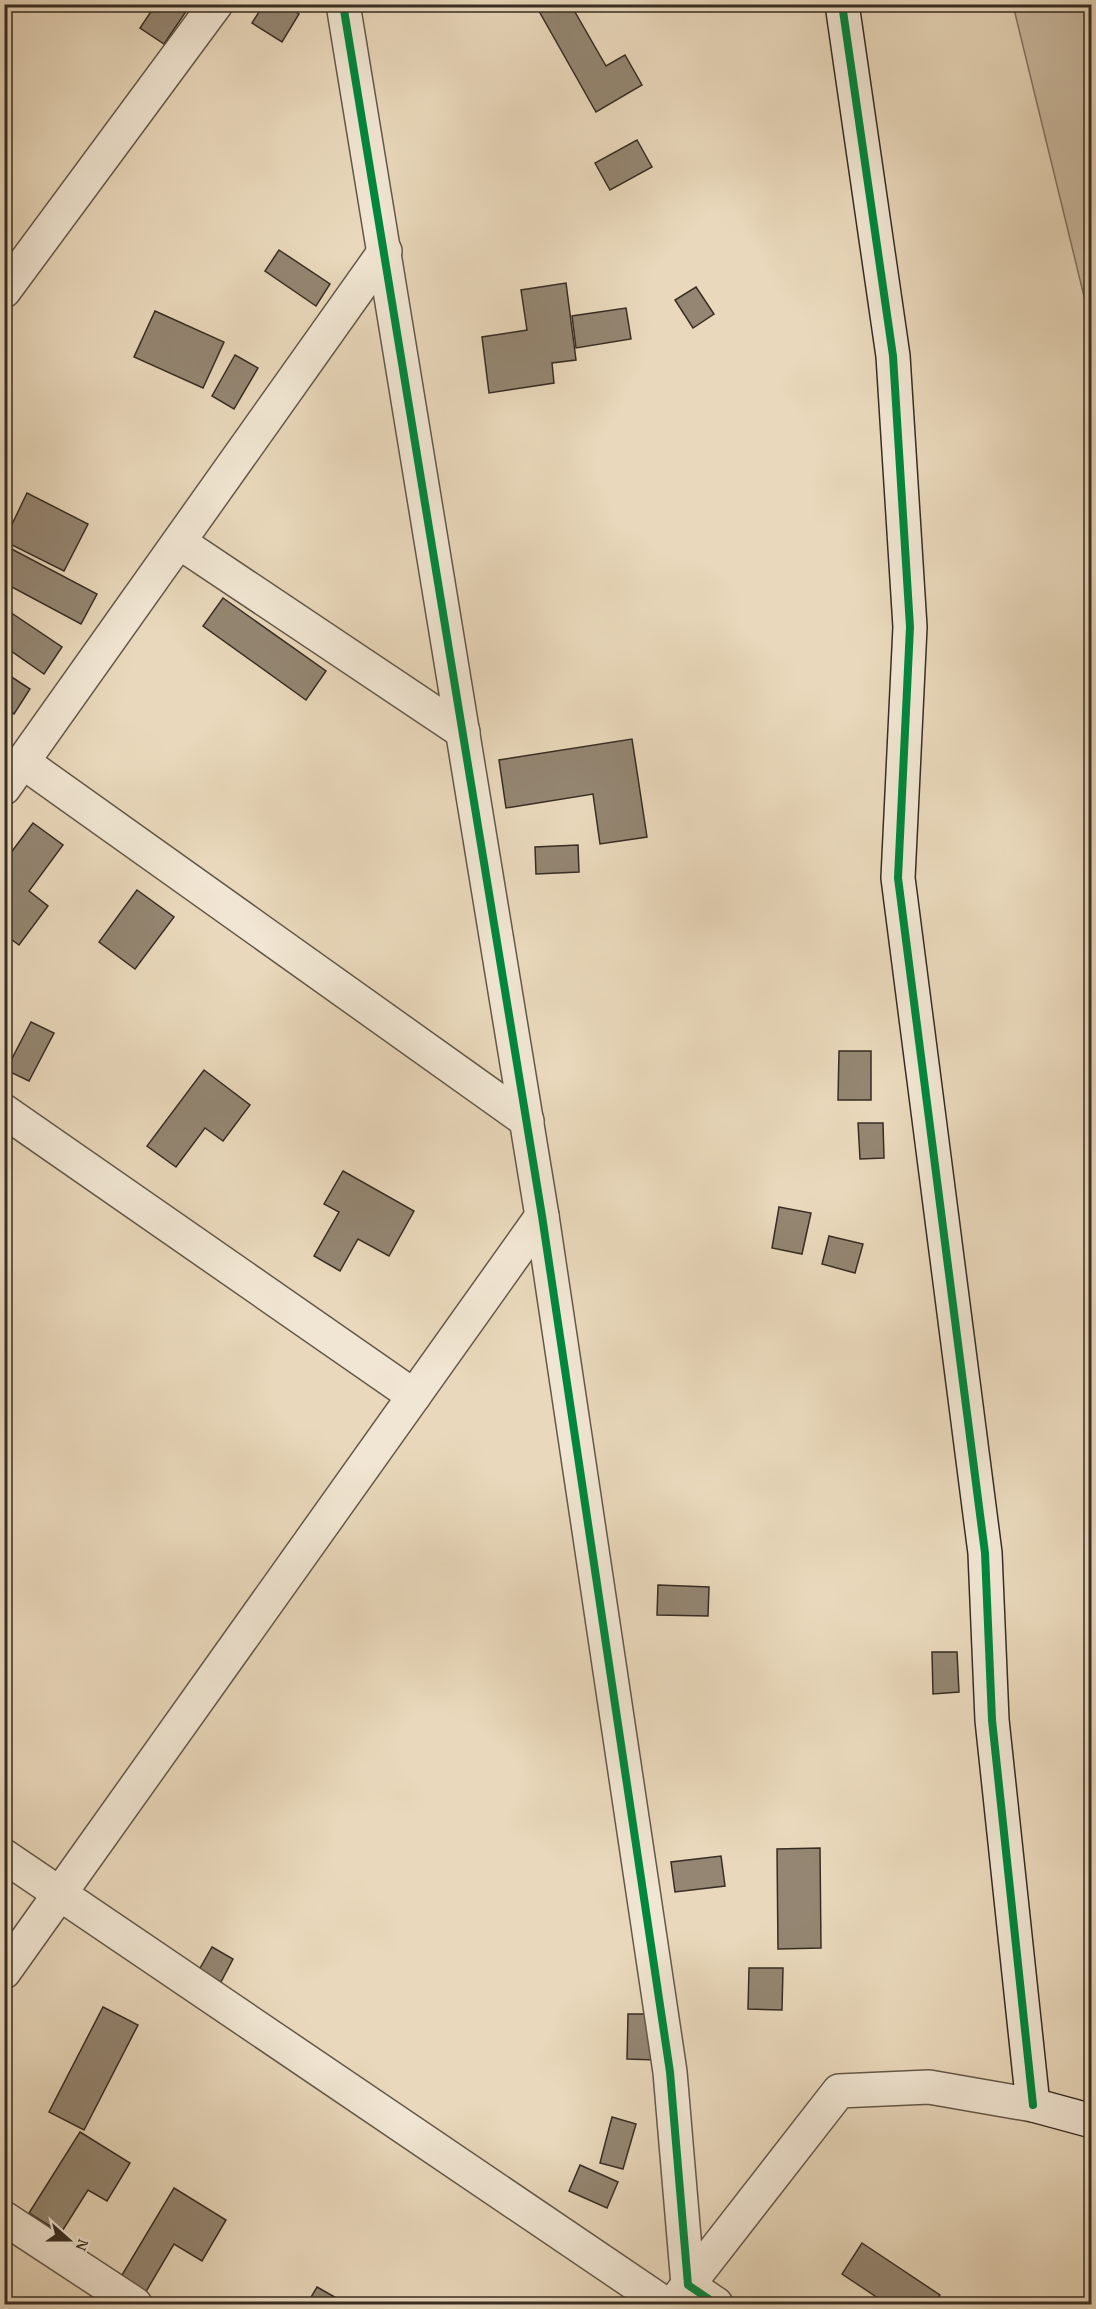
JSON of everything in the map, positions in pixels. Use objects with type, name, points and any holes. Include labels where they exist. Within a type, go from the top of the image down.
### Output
[{"type":"street","points":[[4,291],[216,4]]},
{"type":"street","points":[[343,4],[527,1121],[670,2072],[676,2298]]},
{"type":"street","points":[[842,4],[893,356],[910,627],[898,878],[985,1553],[992,1720],[1033,2105]]},
{"type":"street","points":[[385,251],[14,775],[527,1121]]},
{"type":"street","points":[[179,542],[463,732]]},
{"type":"street","points":[[4,1111],[414,1396]]},
{"type":"street","points":[[4,1972],[542,1216]]},
{"type":"street","points":[[4,1856],[676,2298],[716,2304]]},
{"type":"street","points":[[676,2298],[839,2091],[930,2087],[1033,2105],[1092,2121]]},
{"type":"street","points":[[4,2218],[135,2304]]},
{"type":"shaded area","points":[[1013,5],[1091,5],[1091,325]]},
{"type":"building","points":[[156,4],[173,4],[185,13],[164,44],[140,28]]},
{"type":"building","points":[[264,4],[284,4],[299,14],[282,42],[252,23]]},
{"type":"building","points":[[535,4],[588,4],[575,12],[606,66],[625,55],[642,85],[596,112]]},
{"type":"building","points":[[637,140],[652,167],[610,190],[595,163]]},
{"type":"building","points":[[279,250],[330,284],[316,306],[265,271]]},
{"type":"building","points":[[566,283],[576,360],[552,363],[554,383],[489,393],[482,337],[527,330],[521,290]]},
{"type":"building","points":[[696,287],[714,314],[693,328],[675,300]]},
{"type":"building","points":[[626,308],[631,339],[576,348],[572,316]]},
{"type":"building","points":[[155,311],[224,342],[203,388],[134,357]]},
{"type":"building","points":[[235,355],[258,368],[234,409],[212,396]]},
{"type":"building","points":[[27,493],[88,524],[64,571],[4,541]]},
{"type":"building","points":[[4,545],[97,594],[81,624],[12,587],[4,601]]},
{"type":"building","points":[[223,598],[326,671],[306,700],[203,626]]},
{"type":"building","points":[[4,608],[62,647],[44,674],[4,646]]},
{"type":"building","points":[[4,672],[30,689],[14,714],[4,708]]},
{"type":"building","points":[[632,739],[647,837],[600,844],[593,794],[506,808],[499,760]]},
{"type":"building","points":[[33,823],[63,845],[29,891],[48,906],[19,945],[4,934],[4,862]]},
{"type":"building","points":[[578,845],[579,872],[536,874],[535,847]]},
{"type":"building","points":[[137,890],[174,917],[135,969],[99,942]]},
{"type":"building","points":[[31,1022],[54,1033],[29,1081],[6,1070]]},
{"type":"building","points":[[839,1051],[871,1051],[871,1100],[838,1100]]},
{"type":"building","points":[[204,1070],[250,1105],[223,1141],[205,1128],[176,1167],[147,1146]]},
{"type":"building","points":[[858,1123],[883,1123],[884,1158],[860,1159]]},
{"type":"building","points":[[343,1171],[414,1211],[389,1256],[358,1239],[340,1271],[314,1256],[339,1212],[324,1204]]},
{"type":"building","points":[[779,1207],[811,1213],[802,1254],[772,1248]]},
{"type":"building","points":[[829,1236],[863,1244],[855,1273],[822,1264]]},
{"type":"building","points":[[658,1585],[709,1587],[708,1616],[657,1615]]},
{"type":"building","points":[[932,1652],[957,1652],[959,1692],[933,1694]]},
{"type":"building","points":[[820,1848],[821,1948],[778,1949],[777,1849]]},
{"type":"building","points":[[721,1856],[725,1886],[675,1892],[671,1862]]},
{"type":"building","points":[[212,1947],[233,1959],[221,1982],[199,1970]]},
{"type":"building","points":[[749,1968],[783,1968],[782,2010],[748,2009]]},
{"type":"building","points":[[103,2007],[138,2025],[84,2130],[49,2112]]},
{"type":"building","points":[[628,2014],[657,2014],[656,2060],[627,2059]]},
{"type":"building","points":[[612,2117],[636,2124],[623,2169],[600,2163]]},
{"type":"building","points":[[80,2132],[130,2163],[107,2201],[88,2190],[61,2233],[29,2213]]},
{"type":"building","points":[[580,2165],[618,2182],[607,2208],[569,2191]]},
{"type":"building","points":[[174,2188],[226,2220],[202,2261],[174,2244],[141,2300],[116,2285]]},
{"type":"building","points":[[862,2243],[940,2295],[934,2304],[887,2304],[842,2274]]},
{"type":"building","points":[[317,2287],[347,2304],[307,2304]]},
{"type":"cycle path","points":[[343,4],[542,1216],[670,2072],[688,2285],[716,2304]]},
{"type":"cycle path","points":[[842,4],[893,356],[910,627],[898,878],[985,1553],[992,1720],[1033,2105]]}]
